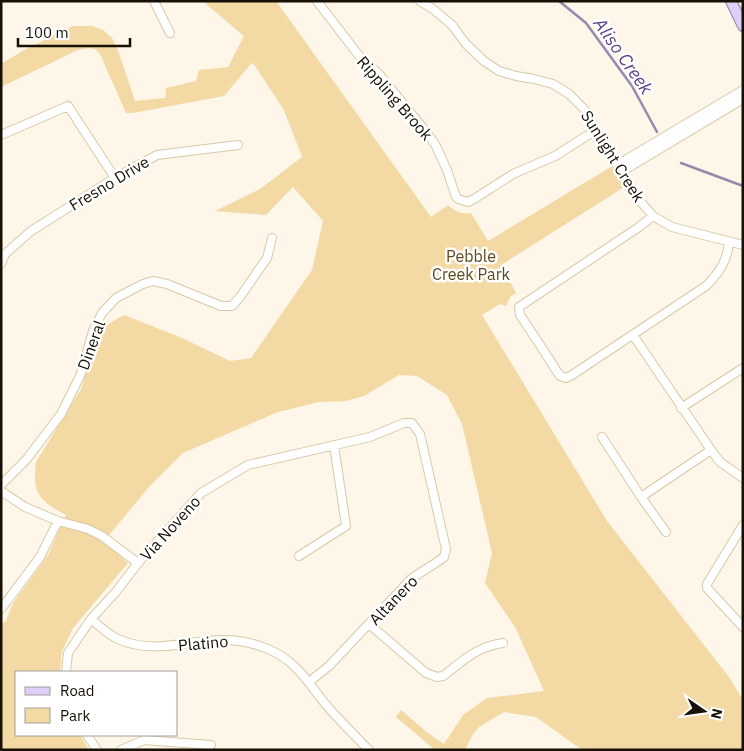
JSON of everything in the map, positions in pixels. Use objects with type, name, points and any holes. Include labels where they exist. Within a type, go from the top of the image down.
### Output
[{"type":"main road","points":[[730,1],[743,26]]},
{"type":"street","points":[[154,1],[170,33]]},
{"type":"street","name":"Rippling Brook","points":[[317,1],[360,57],[379,74],[424,128],[440,154],[458,200],[468,202],[474,199],[513,174],[555,156],[596,130]]},
{"type":"street","name":"Sunlight Creek","points":[[420,1],[452,25],[466,44],[484,61],[499,71],[553,84],[569,94],[584,108],[640,201],[653,216],[672,227],[743,245]]},
{"type":"street","points":[[619,168],[743,90]]},
{"type":"street","points":[[619,168],[743,99]]},
{"type":"street","points":[[1,135],[68,106],[115,178]]},
{"type":"street","name":"Fresno Drive","points":[[1,264],[5,254],[31,231],[115,178],[157,155],[238,145]]},
{"type":"street","points":[[653,216],[519,307],[520,315],[560,376],[566,378],[633,336],[706,286],[717,275],[724,264],[730,242]]},
{"type":"street","name":"Dineral","points":[[1,485],[26,460],[60,414],[80,376],[93,331],[102,313],[116,298],[153,281],[167,284],[221,306],[232,306],[267,258],[272,238]]},
{"type":"street","points":[[633,336],[720,462],[743,478]]},
{"type":"street","points":[[681,408],[743,368]]},
{"type":"street","name":"Via Noveno","points":[[66,671],[68,653],[91,619],[201,493],[248,465],[370,437],[404,423],[412,423]]},
{"type":"street","name":"Altanero","points":[[309,682],[329,666],[411,579],[444,557],[446,549],[420,434],[412,423]]},
{"type":"street","points":[[602,437],[641,498],[666,532]]},
{"type":"street","points":[[299,556],[346,526],[334,445]]},
{"type":"street","points":[[641,498],[711,450]]},
{"type":"street","points":[[1,492],[25,507],[58,521],[88,529],[102,536],[138,563]]},
{"type":"street","points":[[1,609],[40,557],[58,521]]},
{"type":"street","points":[[743,525],[707,584],[707,588],[743,627]]},
{"type":"street","name":"Platino","points":[[91,619],[117,639],[135,645],[152,647],[237,640],[268,649],[300,671],[327,706],[369,750]]},
{"type":"street","points":[[369,624],[426,673],[437,677],[444,676],[477,650],[504,643]]},
{"type":"street","points":[[89,736],[97,750]]},
{"type":"street","points":[[121,750],[144,740],[211,745]]},
{"type":"green space","name":"Pebble Creek Park","points":[[205,1],[276,1],[431,217],[448,205],[459,212],[471,213],[488,241],[614,165],[626,186],[501,265],[516,293],[510,297],[506,306],[500,304],[482,315],[607,521],[729,677],[743,700],[743,750],[582,750],[536,717],[504,712],[479,727],[465,750],[435,750],[396,717],[401,710],[444,744],[463,715],[487,698],[544,691],[515,627],[485,583],[492,553],[462,424],[447,395],[417,376],[399,375],[364,396],[346,401],[319,402],[278,412],[183,453],[149,487],[104,541],[128,563],[73,628],[62,651],[60,671],[15,671],[15,736],[81,736],[89,750],[1,750],[1,624],[6,621],[13,603],[48,555],[66,515],[49,505],[39,495],[35,482],[36,462],[81,389],[101,328],[124,315],[182,338],[230,361],[251,358],[312,270],[323,221],[293,187],[266,215],[215,211],[260,189],[302,157],[284,110],[253,63],[224,96],[133,113],[126,113],[100,54],[95,49],[78,50],[1,87],[1,64],[26,49],[73,26],[92,26],[103,30],[112,38],[135,101],[165,98],[166,88],[196,81],[199,70],[228,67],[244,36],[206,4]]},
{"type":"waterway","name":"Aliso Creek","points":[[559,1],[586,23],[632,86],[657,132]]},
{"type":"waterway","name":"Aliso Creek","points":[[681,163],[743,186]]}]
